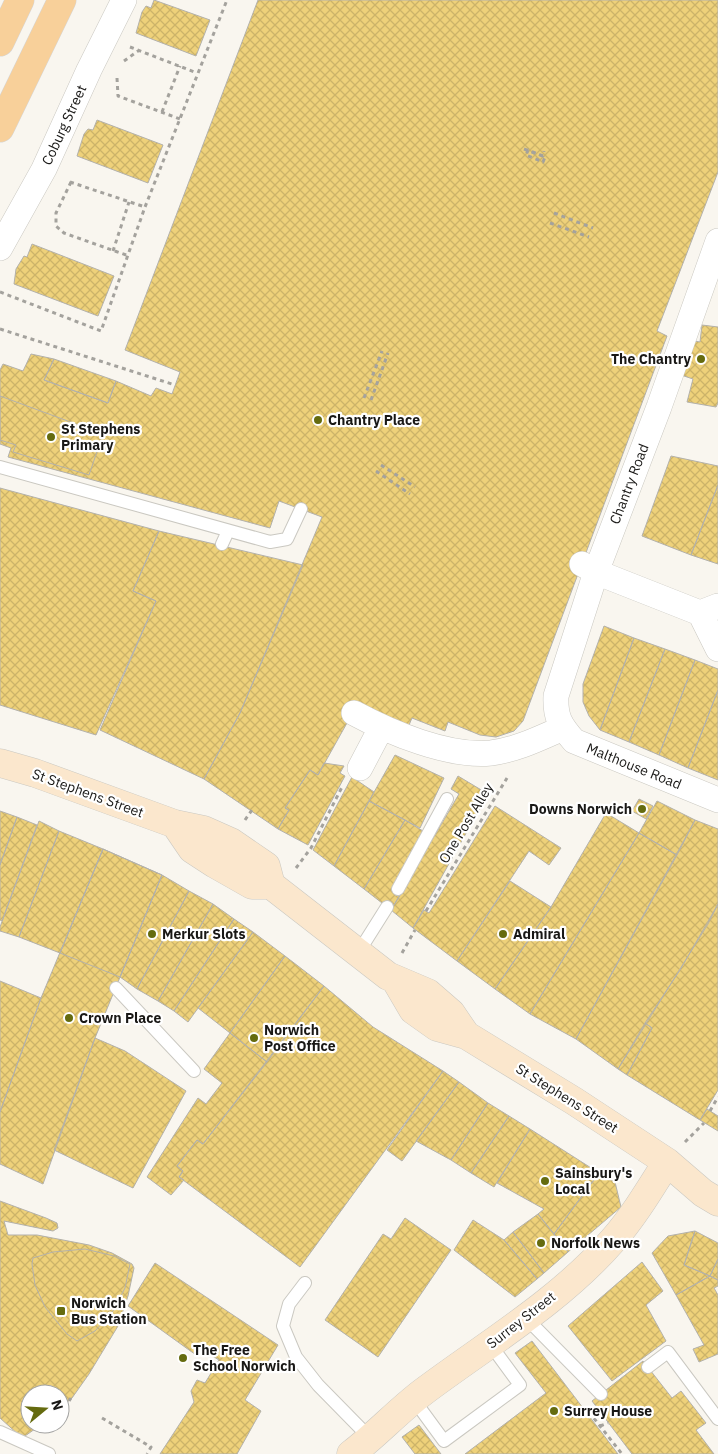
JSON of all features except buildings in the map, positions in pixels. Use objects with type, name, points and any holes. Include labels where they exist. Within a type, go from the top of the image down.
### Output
[{"type":"main road","points":[[0,42],[20,0]]},
{"type":"main road","points":[[0,128],[62,0]]},
{"type":"street","name":"Coburg Street","points":[[0,248],[44,169],[124,0]]},
{"type":"street","name":"Chantry Road","points":[[568,735],[555,712],[556,696],[589,568],[663,408],[716,254]]},
{"type":"street","points":[[589,568],[709,609],[718,649]]},
{"type":"street","points":[[354,713],[382,728],[435,746],[469,753],[492,753],[568,735]]},
{"type":"street","points":[[360,768],[382,728]]},
{"type":"street","name":"Malthouse Road","points":[[568,735],[718,800]]},
{"type":"street","name":"St Stephens Street","points":[[0,763],[175,824],[204,830],[231,842],[266,866],[275,888],[358,953],[396,981],[428,993],[451,1013],[466,1035],[574,1101],[667,1162],[703,1193],[718,1202]]},
{"type":"street","name":"St Stephens Street","points":[[667,1162],[718,1184]]},
{"type":"street","name":"Surrey Street","points":[[361,1447],[414,1400],[526,1318],[593,1261],[612,1242],[638,1208],[667,1162]]},
{"type":"lane","points":[[0,467],[270,542],[280,542],[287,539],[301,509]]},
{"type":"lane","points":[[222,544],[228,531]]},
{"type":"lane","points":[[398,889],[447,799]]},
{"type":"lane","points":[[358,953],[387,907]]},
{"type":"lane","points":[[116,988],[194,1071]]},
{"type":"lane","points":[[305,1284],[289,1304],[283,1326],[296,1357],[361,1447]]},
{"type":"lane","points":[[526,1318],[601,1394]]},
{"type":"lane","points":[[414,1400],[444,1441],[520,1385],[490,1344]]},
{"type":"lane","points":[[648,1367],[668,1352],[718,1419]]},
{"type":"lane","points":[[2,1429],[49,1454]]},
{"type":"path","points":[[0,292],[101,331],[197,73],[227,0]]},
{"type":"path","points":[[106,38],[197,73]]},
{"type":"path","points":[[122,63],[138,51]]},
{"type":"path","points":[[162,112],[180,66]]},
{"type":"path","points":[[119,72],[116,82],[118,96],[180,119]]},
{"type":"path","points":[[524,149],[531,152],[538,155],[545,157],[543,162],[526,155],[528,150],[543,156],[544,151]]},
{"type":"path","points":[[44,169],[71,182],[146,207]]},
{"type":"path","points":[[71,182],[56,213],[56,226],[64,233],[128,256]]},
{"type":"path","points":[[113,251],[129,202]]},
{"type":"path","points":[[554,213],[593,228]]},
{"type":"path","points":[[550,223],[589,237]]},
{"type":"path","points":[[0,329],[175,385]]},
{"type":"path","points":[[364,398],[382,351]]},
{"type":"path","points":[[371,400],[388,353]]},
{"type":"path","points":[[381,464],[414,487]]},
{"type":"path","points":[[376,471],[410,494]]},
{"type":"path","name":"One Post Alley","points":[[426,912],[484,813],[520,758],[519,746]]},
{"type":"path","points":[[275,888],[311,848],[354,765],[360,768]]},
{"type":"path","points":[[710,1111],[718,1097]]},
{"type":"path","points":[[102,1418],[151,1448],[147,1454]]},
{"type":"path","points":[[600,1426],[608,1423]]},
{"type":"place","name":"The Chantry","points":[[701,359]]},
{"type":"place","name":"Chantry Place","points":[[318,420]]},
{"type":"place","name":"St Stephens Primary","points":[[51,437]]},
{"type":"place","name":"Downs Norwich","points":[[642,809]]},
{"type":"place","name":"Merkur Slots","points":[[152,934]]},
{"type":"place","name":"Admiral","points":[[503,934]]},
{"type":"place","name":"Crown Place","points":[[69,1018]]},
{"type":"place","name":"Norwich Post Office","points":[[254,1038]]},
{"type":"place","name":"Sainsbury's Local","points":[[545,1181]]},
{"type":"place","name":"Norfolk News","points":[[541,1243]]},
{"type":"place","name":"Norwich Bus Station","points":[[61,1311]]},
{"type":"place","name":"The Free School Norwich","points":[[183,1358]]},
{"type":"place","name":"Surrey House","points":[[554,1411]]}]
